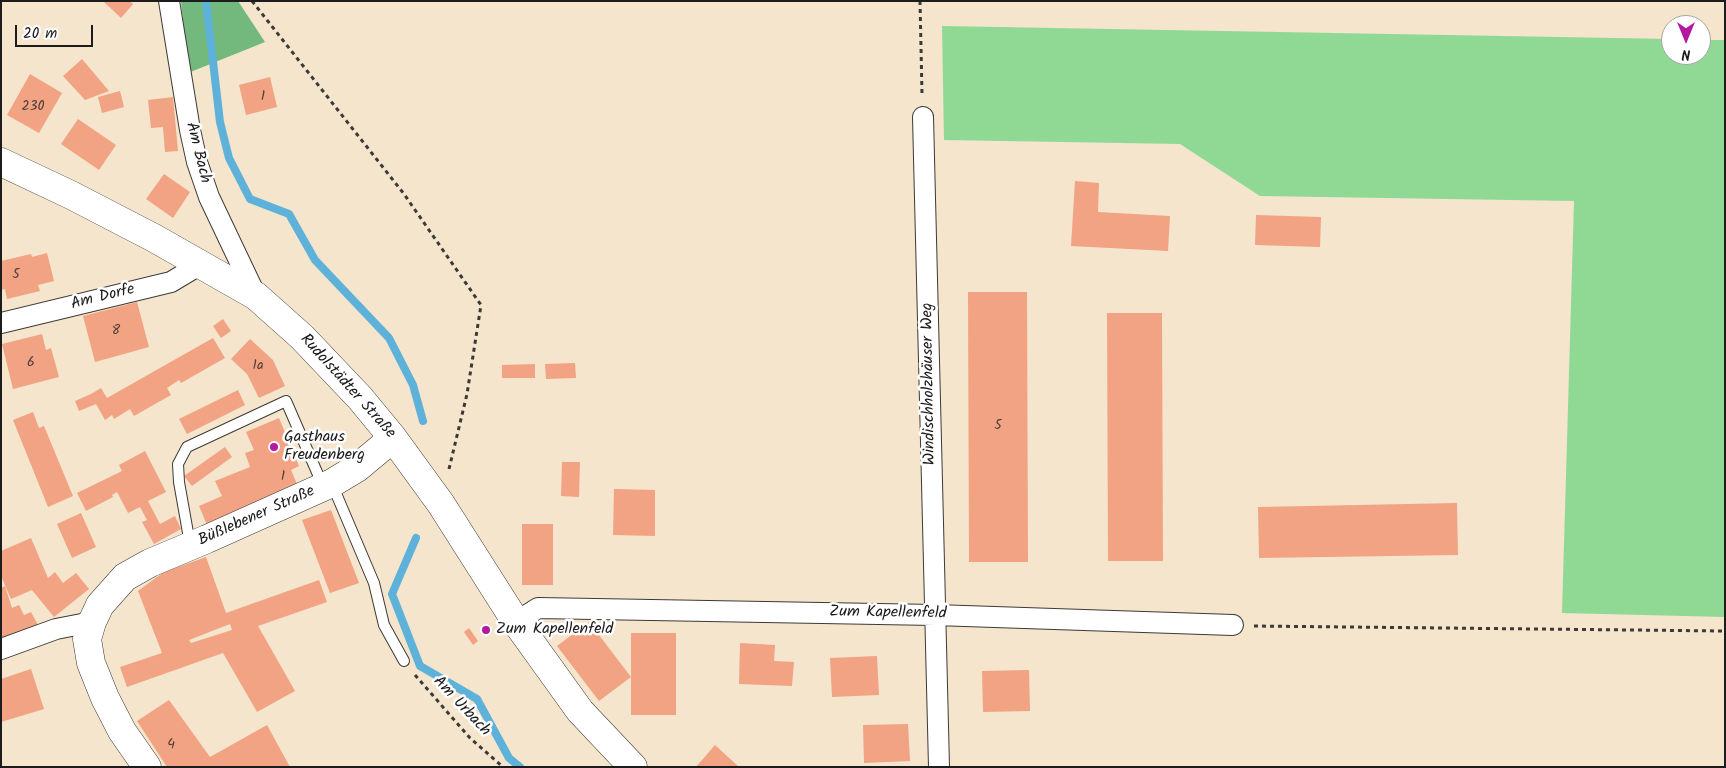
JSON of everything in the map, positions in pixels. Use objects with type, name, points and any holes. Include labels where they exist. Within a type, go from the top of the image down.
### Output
[{"type":"street","name":"Am Bach","points":[[168,1],[197,162],[209,197],[256,296]]},
{"type":"street","name":"Windischholzhäuser Weg","points":[[923,117],[939,767]]},
{"type":"street","name":"Rudolstädter Straße","points":[[1,162],[71,195],[201,264],[256,296],[302,337],[360,398],[393,438],[441,504],[516,622],[580,711],[633,767]]},
{"type":"street","name":"Am Dorfe","points":[[1,323],[171,282],[201,264]]},
{"type":"street","name":"Büßlebener Straße","points":[[147,767],[122,731],[105,698],[91,663],[87,639],[100,605],[125,577],[150,563],[328,485],[357,468],[393,438]]},
{"type":"street","name":"Zum Kapellenfeld","points":[[516,622],[538,608],[935,615],[1234,625]]},
{"type":"street","points":[[1,649],[56,629],[92,622]]},
{"type":"lane","name":"Büßlebener Straße","points":[[190,546],[178,464],[187,447],[286,401],[328,485]]},
{"type":"lane","points":[[328,485],[374,582],[384,625],[404,661]]},
{"type":"path","points":[[252,1],[404,194],[481,305],[468,394],[441,504]]},
{"type":"path","points":[[920,1],[923,117]]},
{"type":"path","points":[[1234,625],[1725,631]]},
{"type":"path","name":"Am Urbach","points":[[404,661],[470,738],[503,767]]},
{"type":"green space","points":[[181,1],[238,1],[265,42],[188,73]]},
{"type":"green space","points":[[942,26],[1661,39],[1661,65],[1711,65],[1711,40],[1725,40],[1725,617],[1562,613],[1574,201],[1260,196],[1180,144],[944,140]]},
{"type":"building","points":[[103,1],[130,1],[133,4],[121,18]]},
{"type":"building","points":[[82,59],[109,91],[85,100],[63,76]]},
{"type":"building","points":[[30,74],[62,93],[39,133],[7,115]]},
{"type":"building","points":[[270,77],[277,107],[246,115],[239,85]]},
{"type":"building","points":[[120,91],[124,107],[102,113],[98,97]]},
{"type":"building","points":[[173,97],[178,151],[165,152],[163,127],[151,128],[148,100]]},
{"type":"building","points":[[78,119],[116,145],[99,170],[61,144]]},
{"type":"building","points":[[164,174],[190,192],[173,218],[146,199]]},
{"type":"building","points":[[1075,181],[1099,183],[1098,212],[1170,216],[1168,251],[1071,246]]},
{"type":"building","points":[[1256,215],[1321,217],[1320,247],[1255,245]]},
{"type":"building","points":[[47,253],[54,281],[38,285],[40,291],[7,299],[5,289],[1,290],[1,261],[31,254],[32,257]]},
{"type":"building","points":[[968,292],[1027,292],[1028,562],[969,562]]},
{"type":"building","points":[[137,302],[149,347],[95,362],[83,316]]},
{"type":"building","points":[[1107,313],[1162,313],[1163,561],[1108,561]]},
{"type":"building","points":[[223,319],[231,331],[221,338],[213,326]]},
{"type":"building","points":[[42,334],[46,350],[51,348],[59,377],[13,389],[2,344]]},
{"type":"building","points":[[213,338],[225,358],[181,383],[179,380],[167,388],[171,395],[134,416],[130,409],[114,419],[112,415],[105,420],[96,404],[79,411],[75,401],[101,388],[107,398]]},
{"type":"building","points":[[250,339],[273,360],[285,386],[259,398],[247,374],[231,359]]},
{"type":"building","points":[[575,363],[576,378],[546,379],[545,364]]},
{"type":"building","points":[[535,364],[535,378],[502,378],[502,365]]},
{"type":"building","points":[[238,390],[245,405],[187,434],[179,419]]},
{"type":"building","points":[[33,412],[39,428],[44,426],[73,496],[48,507],[13,420]]},
{"type":"building","points":[[279,418],[299,466],[291,470],[297,484],[207,525],[199,506],[222,496],[215,481],[250,467],[245,453],[254,450],[246,432]]},
{"type":"building","points":[[225,447],[232,457],[192,486],[184,476]]},
{"type":"building","points":[[145,451],[166,492],[148,501],[160,524],[175,516],[181,529],[154,544],[142,522],[147,520],[140,507],[128,513],[117,492],[112,495],[113,497],[86,511],[77,493],[122,471],[119,465]]},
{"type":"building","points":[[562,462],[580,462],[579,497],[561,496]]},
{"type":"building","points":[[614,489],[655,490],[655,536],[613,535]]},
{"type":"building","points":[[1457,503],[1458,555],[1259,558],[1258,507]]},
{"type":"building","points":[[331,510],[359,583],[330,593],[302,520]]},
{"type":"building","points":[[81,513],[96,547],[72,558],[57,524]]},
{"type":"building","points":[[522,524],[553,524],[553,585],[522,585]]},
{"type":"building","points":[[31,538],[48,578],[55,572],[63,583],[76,573],[89,589],[54,617],[32,590],[11,599],[1,576],[1,551]]},
{"type":"building","points":[[206,557],[226,613],[319,580],[327,602],[258,626],[295,691],[257,712],[223,653],[127,687],[120,667],[162,653],[138,591],[164,572]],"holes":[[[230,624],[232,630],[191,643],[189,640]]]},
{"type":"building","points":[[5,586],[12,608],[19,605],[24,615],[31,612],[38,625],[21,634],[1,641],[1,588]]},
{"type":"building","points":[[589,622],[631,677],[599,701],[557,646]]},
{"type":"building","points":[[469,628],[478,641],[473,645],[464,632]]},
{"type":"building","points":[[631,633],[676,633],[676,715],[631,715]]},
{"type":"building","points":[[740,643],[775,645],[774,661],[794,662],[792,686],[739,684]]},
{"type":"building","points":[[877,656],[879,695],[832,697],[830,658]]},
{"type":"building","points":[[31,669],[44,709],[1,722],[1,679]]},
{"type":"building","points":[[1029,670],[1030,711],[983,712],[982,671]]},
{"type":"building","points":[[169,700],[210,757],[267,725],[290,767],[167,767],[137,721]]},
{"type":"building","points":[[908,724],[910,761],[864,763],[863,725]]},
{"type":"building","points":[[715,745],[739,767],[696,767]]},
{"type":"waterway","points":[[206,1],[220,122],[229,158],[250,199],[289,214],[315,260],[389,338],[413,385],[423,421]]},
{"type":"waterway","points":[[416,538],[392,594],[420,666],[477,699],[509,758],[520,767]]},
{"type":"place","name":"Gasthaus Freudenberg","points":[[274,447]]},
{"type":"place","name":"Zum Kapellenfeld","points":[[486,630]]}]
